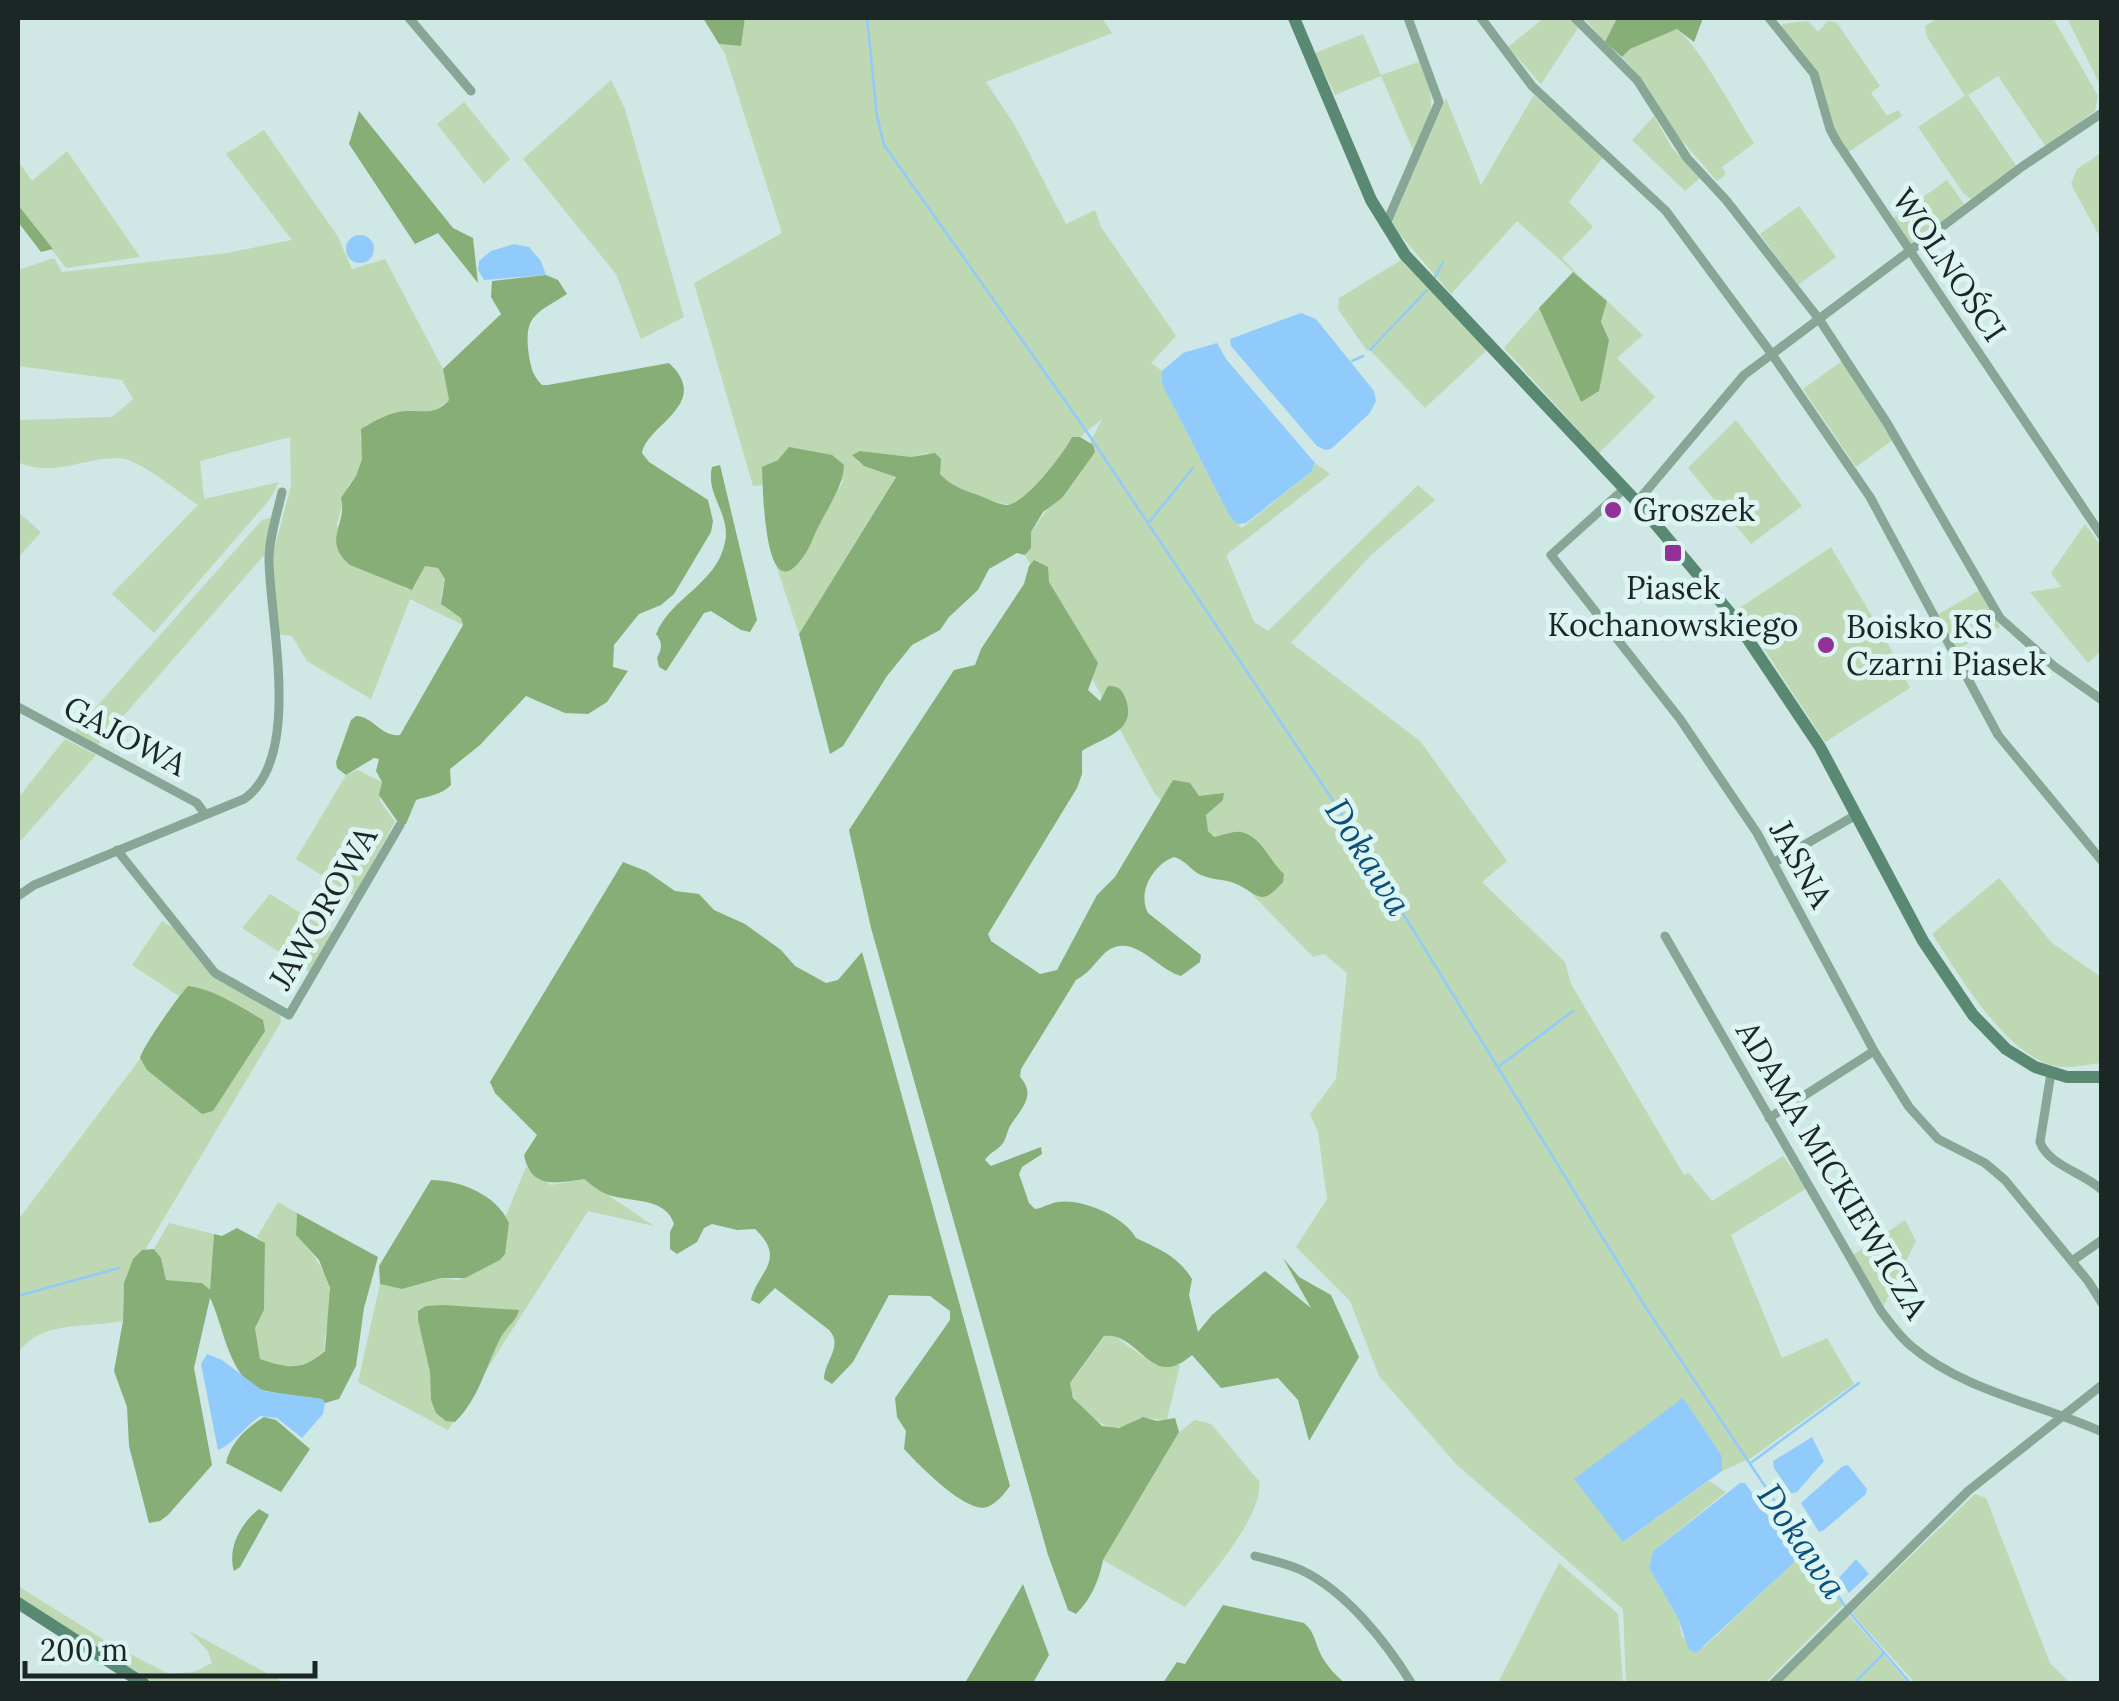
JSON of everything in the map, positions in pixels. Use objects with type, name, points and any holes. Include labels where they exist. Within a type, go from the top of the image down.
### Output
[{"type":"street","points":[[410,18],[471,91]]},
{"type":"street","points":[[1294,18],[1371,200],[1405,255],[1685,556],[1777,678],[1820,747],[1923,942],[1973,1015],[2006,1049],[2051,1073],[2083,1078],[2102,1076]]},
{"type":"street","points":[[1386,224],[1439,102],[1408,18]]},
{"type":"street","points":[[1480,18],[1532,86],[1666,211],[1771,353],[1870,498],[1998,735],[2102,861]]},
{"type":"street","points":[[1575,18],[1637,80],[1687,158],[1726,200],[1819,320],[1906,453],[2000,618],[2055,667],[2102,700]]},
{"type":"street","name":"WOLNOŚCI","points":[[1768,18],[1814,74],[1830,129],[2102,536]]},
{"type":"street","points":[[1637,502],[1744,375],[2102,113]]},
{"type":"street","name":"JASNA","points":[[1624,489],[1551,555],[1680,720],[1757,833],[1874,1051],[1920,1121],[1938,1139],[1985,1163],[2005,1180],[2072,1260],[2102,1303]]},
{"type":"street","points":[[18,896],[34,885],[250,795],[260,783],[276,750],[279,720],[268,556],[282,492]]},
{"type":"street","name":"GAJOWA","points":[[18,708],[197,803],[206,814]]},
{"type":"street","points":[[1774,864],[1856,815]]},
{"type":"street","name":"JAWOROWA","points":[[118,850],[215,972],[289,1015],[400,826]]},
{"type":"street","name":"ADAMA MICKIEWICZA","points":[[1665,936],[1880,1310],[1909,1345],[1932,1362],[2050,1414],[2064,1415]]},
{"type":"street","points":[[1769,1118],[1874,1051]]},
{"type":"street","points":[[2051,1073],[2040,1142],[2043,1151],[2102,1190]]},
{"type":"street","points":[[2072,1260],[2102,1240]]},
{"type":"street","points":[[1774,1684],[1968,1491],[2102,1385]]},
{"type":"street","points":[[2064,1415],[2102,1432]]},
{"type":"street","points":[[1254,1556],[1300,1570],[1324,1583],[1383,1643],[1412,1684]]},
{"type":"street","points":[[18,1603],[144,1684]]},
{"type":"green space","points":[[703,18],[745,18],[741,46],[719,44]]},
{"type":"green space","points":[[745,18],[1102,18],[1112,33],[986,82],[1014,124],[1066,224],[1095,210],[1101,227],[1176,336],[1151,363],[1162,371],[1162,384],[1229,515],[1242,528],[1311,472],[1315,463],[1330,474],[1226,555],[1254,622],[1268,631],[1418,485],[1435,500],[1371,555],[1291,643],[1420,741],[1507,861],[1482,882],[1565,962],[1571,984],[1684,1175],[1689,1173],[1712,1201],[1783,1156],[1807,1188],[1731,1235],[1782,1358],[1827,1338],[1854,1384],[1751,1458],[1722,1471],[1722,1456],[1683,1399],[1623,1542],[1709,1481],[1726,1492],[1653,1551],[1649,1568],[1678,1618],[1682,1637],[1704,1647],[1798,1559],[1844,1604],[1765,1683],[1626,1683],[1623,1609],[1457,1465],[1379,1376],[1350,1301],[1296,1247],[1327,1199],[1318,1132],[1310,1114],[1336,1079],[1347,973],[1324,954],[1313,957],[1155,794],[1025,555],[1031,548],[1031,532],[1049,507],[1062,498],[1102,419],[1080,437],[1072,437],[1039,483],[1023,499],[1010,504],[979,497],[949,483],[927,453],[911,457],[860,451],[857,462],[896,476],[799,634],[776,565],[783,569],[820,524],[843,481],[778,460],[763,467],[763,485],[753,486],[694,283],[782,233],[719,44],[741,46]]},
{"type":"green space","points":[[1544,18],[1570,18],[1578,28],[1541,84],[1508,47]]},
{"type":"green space","points":[[1584,18],[1617,18],[1605,42]]},
{"type":"green space","points":[[1617,18],[1703,18],[1694,42],[1677,29],[1630,49],[1622,57],[1605,42]]},
{"type":"green space","points":[[1938,18],[2053,18],[2098,96],[2095,111],[2046,147],[1998,76],[1968,95],[2017,167],[1971,199],[1918,127],[1965,96],[1927,37],[1925,26]]},
{"type":"green space","points":[[2067,18],[2101,18],[2101,87]]},
{"type":"green space","points":[[1808,21],[1818,32],[1828,21],[1837,23],[1880,86],[1871,93],[1887,116],[1898,110],[1902,116],[1847,153],[1833,126],[1817,73],[1782,27]]},
{"type":"green space","points":[[1677,29],[1706,65],[1754,143],[1722,167],[1726,174],[1717,181],[1678,136],[1642,79],[1622,57],[1630,49]]},
{"type":"green space","points":[[1363,34],[1381,75],[1419,62],[1431,107],[1413,150],[1381,76],[1335,95],[1315,53]]},
{"type":"green space","points":[[611,80],[625,109],[684,317],[641,339],[616,274],[523,159]]},
{"type":"green space","points":[[1534,95],[1603,157],[1569,202],[1593,227],[1562,258],[1588,285],[1517,221],[1451,294],[1391,224],[1446,98],[1481,185]]},
{"type":"green space","points":[[464,102],[510,159],[484,184],[437,124]]},
{"type":"green space","points":[[359,111],[453,228],[473,238],[478,283],[438,233],[415,244],[349,144]]},
{"type":"green space","points":[[1654,116],[1672,148],[1701,177],[1685,191],[1632,140]]},
{"type":"green space","points":[[264,130],[338,237],[352,269],[385,259],[443,369],[449,400],[430,414],[406,411],[366,425],[360,437],[362,459],[348,486],[337,524],[350,565],[406,589],[415,586],[425,565],[438,568],[445,579],[441,597],[448,610],[461,617],[463,625],[410,599],[371,699],[307,661],[292,636],[277,634],[273,554],[291,486],[290,437],[200,461],[204,499],[279,482],[270,499],[154,633],[112,594],[198,505],[126,459],[43,468],[18,462],[18,420],[112,417],[133,399],[122,380],[18,366],[18,270],[54,258],[62,272],[227,253],[292,240],[226,154]]},
{"type":"green space","points":[[67,151],[140,257],[66,268],[18,205],[18,161],[32,181]]},
{"type":"green space","points":[[2101,153],[2101,239],[2071,184],[2077,169]]},
{"type":"green space","points":[[1947,180],[1964,204],[1910,245],[1892,219]]},
{"type":"green space","points":[[18,205],[53,249],[41,252],[18,222]]},
{"type":"green space","points":[[1799,206],[1836,257],[1798,285],[1760,234]]},
{"type":"green space","points":[[1403,259],[1488,349],[1425,408],[1367,351],[1338,309],[1339,298]]},
{"type":"green space","points":[[1573,272],[1607,301],[1601,322],[1609,340],[1599,391],[1581,402],[1539,308]]},
{"type":"green space","points":[[546,275],[558,280],[567,294],[540,312],[530,324],[529,356],[536,378],[542,385],[548,385],[669,363],[681,377],[681,402],[642,453],[649,462],[708,500],[713,521],[711,532],[674,594],[661,605],[639,614],[614,645],[613,667],[628,671],[607,702],[588,714],[565,713],[526,696],[480,745],[450,769],[451,785],[416,800],[406,824],[400,825],[379,795],[379,759],[374,758],[346,775],[336,762],[356,716],[400,735],[463,625],[461,618],[441,604],[445,579],[438,568],[425,566],[412,590],[350,565],[337,548],[341,498],[362,459],[361,429],[394,413],[434,410],[449,400],[443,369],[501,314],[491,297],[492,281]]},
{"type":"green space","points":[[1607,301],[1643,335],[1617,358],[1655,397],[1599,453],[1504,348],[1539,308],[1581,402]]},
{"type":"green space","points":[[1842,361],[1894,439],[1856,467],[1803,389]]},
{"type":"green space","points":[[1736,420],[1802,506],[1751,544],[1688,468]]},
{"type":"green space","points":[[1072,437],[1093,445],[1095,452],[1062,498],[1043,512],[1031,532],[1031,548],[1025,555],[1017,553],[989,569],[978,590],[940,630],[912,645],[887,676],[843,746],[830,754],[799,634],[896,477],[864,466],[852,455],[860,451],[911,457],[935,453],[941,459],[940,474],[947,481],[1006,505],[1033,488]]},
{"type":"green space","points":[[789,447],[832,455],[844,465],[839,488],[808,549],[790,570],[780,569],[773,558],[765,517],[762,467],[778,460]]},
{"type":"green space","points":[[720,465],[757,620],[750,632],[711,611],[704,613],[666,671],[659,667],[661,646],[656,634],[672,610],[713,569],[725,542],[725,522],[711,477],[712,467]]},
{"type":"green space","points":[[18,512],[41,532],[18,558]]},
{"type":"green space","points":[[274,517],[266,553],[97,746],[74,732],[262,520]]},
{"type":"green space","points":[[2085,524],[2101,546],[2101,651],[2088,663],[2030,592],[2061,587],[2051,573]]},
{"type":"green space","name":"Boisko KS Czarni Piasek","points":[[1831,547],[1910,688],[1825,742],[1738,609]]},
{"type":"green space","points":[[1034,560],[1048,567],[1049,582],[1098,663],[1088,690],[1100,701],[1108,686],[1121,691],[1127,720],[1116,732],[1082,751],[1082,774],[1077,788],[988,934],[991,941],[1040,974],[1057,970],[1097,895],[1115,877],[1173,780],[1190,783],[1199,796],[1224,793],[1223,800],[1206,815],[1208,831],[1214,837],[1247,834],[1284,874],[1283,882],[1264,897],[1234,883],[1201,875],[1174,857],[1160,866],[1146,888],[1148,913],[1201,955],[1200,962],[1181,976],[1126,946],[1106,952],[1076,980],[1021,1069],[1020,1077],[1027,1091],[1025,1103],[1003,1143],[985,1160],[991,1166],[1041,1147],[1042,1154],[1022,1167],[1019,1174],[1029,1203],[1035,1209],[1058,1202],[1090,1206],[1113,1216],[1136,1238],[1174,1259],[1192,1279],[1189,1295],[1198,1332],[1212,1315],[1265,1271],[1311,1308],[1283,1258],[1299,1277],[1331,1295],[1359,1357],[1309,1441],[1298,1400],[1278,1378],[1221,1388],[1192,1355],[1178,1365],[1166,1367],[1155,1364],[1117,1337],[1104,1336],[1070,1383],[1073,1398],[1102,1426],[1119,1428],[1143,1417],[1157,1421],[1175,1418],[1179,1432],[1103,1560],[1090,1596],[1076,1614],[1068,1610],[1048,1555],[871,928],[849,830],[954,670],[975,665],[981,649],[1024,584]]},
{"type":"green space","points":[[1980,590],[2000,627],[1957,649],[1939,614]]},
{"type":"green space","points":[[65,739],[96,755],[18,844],[18,798]]},
{"type":"green space","points":[[358,770],[382,782],[380,801],[395,822],[354,896],[296,859],[346,775]]},
{"type":"green space","points":[[623,862],[646,871],[675,891],[699,894],[714,910],[745,924],[781,950],[795,966],[826,983],[838,980],[862,952],[1010,1486],[990,1506],[967,1503],[904,1449],[906,1431],[897,1417],[895,1398],[950,1320],[950,1311],[930,1296],[889,1295],[853,1362],[832,1384],[824,1379],[835,1342],[829,1330],[775,1288],[759,1304],[751,1300],[770,1258],[765,1240],[755,1229],[737,1230],[712,1224],[704,1228],[697,1242],[677,1254],[670,1249],[674,1224],[657,1205],[608,1195],[584,1179],[546,1182],[527,1166],[524,1155],[537,1135],[495,1093],[490,1082]]},
{"type":"green space","points":[[1999,878],[2052,943],[2101,977],[2101,1063],[2062,1067],[2042,1062],[2023,1050],[1987,1014],[1932,934]]},
{"type":"green space","points":[[270,894],[333,933],[310,972],[242,928]]},
{"type":"green space","points":[[162,921],[177,930],[212,974],[280,1015],[281,1022],[145,1250],[131,1265],[125,1282],[123,1321],[52,1330],[27,1342],[18,1353],[18,1220],[140,1059],[179,996],[132,965]]},
{"type":"green space","points":[[188,986],[246,1010],[263,1020],[265,1031],[213,1111],[202,1114],[147,1070],[140,1058]]},
{"type":"green space","points":[[526,1167],[551,1185],[584,1179],[654,1226],[588,1211],[448,1430],[358,1382],[380,1284],[402,1289],[442,1278],[458,1280],[500,1260],[509,1223],[506,1216]]},
{"type":"green space","points":[[431,1180],[465,1186],[496,1204],[509,1223],[505,1254],[465,1278],[441,1278],[402,1289],[380,1284],[379,1266]]},
{"type":"green space","points":[[278,1202],[297,1213],[296,1235],[322,1270],[331,1299],[325,1350],[309,1362],[295,1366],[260,1359],[255,1328],[264,1310],[265,1243],[257,1237]]},
{"type":"green space","points":[[297,1213],[378,1257],[364,1308],[356,1366],[339,1399],[325,1403],[322,1399],[254,1386],[229,1352],[210,1298],[194,1368],[212,1465],[168,1515],[149,1523],[129,1446],[127,1407],[114,1371],[123,1321],[124,1283],[133,1259],[142,1250],[154,1249],[161,1258],[166,1280],[202,1283],[210,1290],[214,1234],[222,1236],[237,1228],[265,1243],[264,1310],[255,1328],[260,1359],[287,1366],[301,1365],[325,1351],[330,1288],[319,1260],[296,1235]]},
{"type":"green space","points":[[1905,1220],[1916,1241],[1884,1305],[1850,1257]]},
{"type":"green space","points":[[169,1223],[214,1234],[210,1291],[202,1283],[166,1280],[161,1258],[154,1249]]},
{"type":"green space","points":[[426,1306],[519,1310],[501,1337],[470,1403],[455,1422],[436,1413],[431,1400],[430,1372],[418,1320],[418,1311]]},
{"type":"green space","points":[[1113,1335],[1155,1365],[1180,1365],[1167,1419],[1140,1418],[1112,1427],[1095,1420],[1075,1399],[1070,1383],[1105,1336]]},
{"type":"green space","points":[[264,1417],[276,1420],[310,1449],[281,1492],[226,1463],[240,1436]]},
{"type":"green space","points":[[1195,1420],[1211,1424],[1259,1481],[1253,1511],[1244,1529],[1185,1607],[1103,1560],[1179,1432]]},
{"type":"green space","points":[[1975,1494],[1986,1498],[2050,1663],[2070,1683],[1915,1683],[1852,1613]]},
{"type":"green space","points":[[259,1509],[269,1515],[234,1571],[232,1554],[237,1537]]},
{"type":"green space","points":[[1559,1563],[1618,1614],[1623,1683],[1498,1683]]},
{"type":"green space","points":[[1023,1584],[1049,1655],[1033,1683],[965,1683]]},
{"type":"green space","points":[[18,1586],[114,1646],[169,1674],[194,1672],[212,1663],[208,1651],[189,1631],[285,1683],[153,1683],[18,1597]]},
{"type":"green space","points":[[1223,1605],[1304,1623],[1326,1663],[1345,1683],[1163,1683],[1177,1662],[1185,1664]]},
{"type":"green space","points":[[1848,1614],[1908,1683],[1779,1684]]},
{"type":"water","points":[[360,235],[370,239],[374,249],[370,259],[360,263],[350,259],[346,249],[350,239]]},
{"type":"water","points":[[514,244],[529,247],[546,275],[484,280],[478,270],[479,261],[491,251]]},
{"type":"water","points":[[1301,313],[1316,319],[1374,391],[1376,401],[1370,413],[1331,449],[1317,446],[1231,346],[1230,339]]},
{"type":"water","points":[[1217,343],[1226,359],[1315,463],[1311,472],[1246,523],[1237,524],[1229,515],[1162,384],[1162,371],[1183,353]]},
{"type":"water","points":[[207,1354],[222,1360],[263,1391],[322,1399],[323,1414],[302,1438],[277,1418],[260,1416],[218,1450],[201,1364]]},
{"type":"water","points":[[1683,1398],[1722,1456],[1722,1471],[1623,1542],[1574,1479]]},
{"type":"water","points":[[1812,1437],[1824,1461],[1797,1492],[1791,1493],[1773,1461]]},
{"type":"water","points":[[1848,1465],[1867,1489],[1866,1494],[1819,1532],[1801,1503]]},
{"type":"water","points":[[1745,1483],[1798,1559],[1696,1653],[1689,1650],[1678,1618],[1649,1568],[1653,1551]]},
{"type":"water","points":[[1856,1559],[1869,1574],[1849,1593],[1839,1578]]},
{"type":"waterway","name":"Dokawa","points":[[867,18],[877,116],[884,145],[1085,429],[1338,808],[1646,1308],[1845,1606]]},
{"type":"waterway","points":[[1434,279],[1443,262]]},
{"type":"waterway","points":[[1370,350],[1426,291]]},
{"type":"waterway","points":[[1352,361],[1363,356]]},
{"type":"waterway","points":[[1150,521],[1193,468]]},
{"type":"waterway","points":[[1498,1067],[1573,1011]]},
{"type":"waterway","points":[[18,1296],[119,1268]]},
{"type":"waterway","points":[[1752,1462],[1859,1383]]},
{"type":"waterway","name":"Dokawa","points":[[1850,1613],[1911,1684]]},
{"type":"waterway","points":[[1853,1684],[1884,1653]]},
{"type":"place","name":"Groszek","points":[[1613,510]]},
{"type":"place","name":"Piasek Kochanowskiego","points":[[1673,553]]},
{"type":"place","name":"Boisko KS Czarni Piasek","points":[[1826,645]]}]
